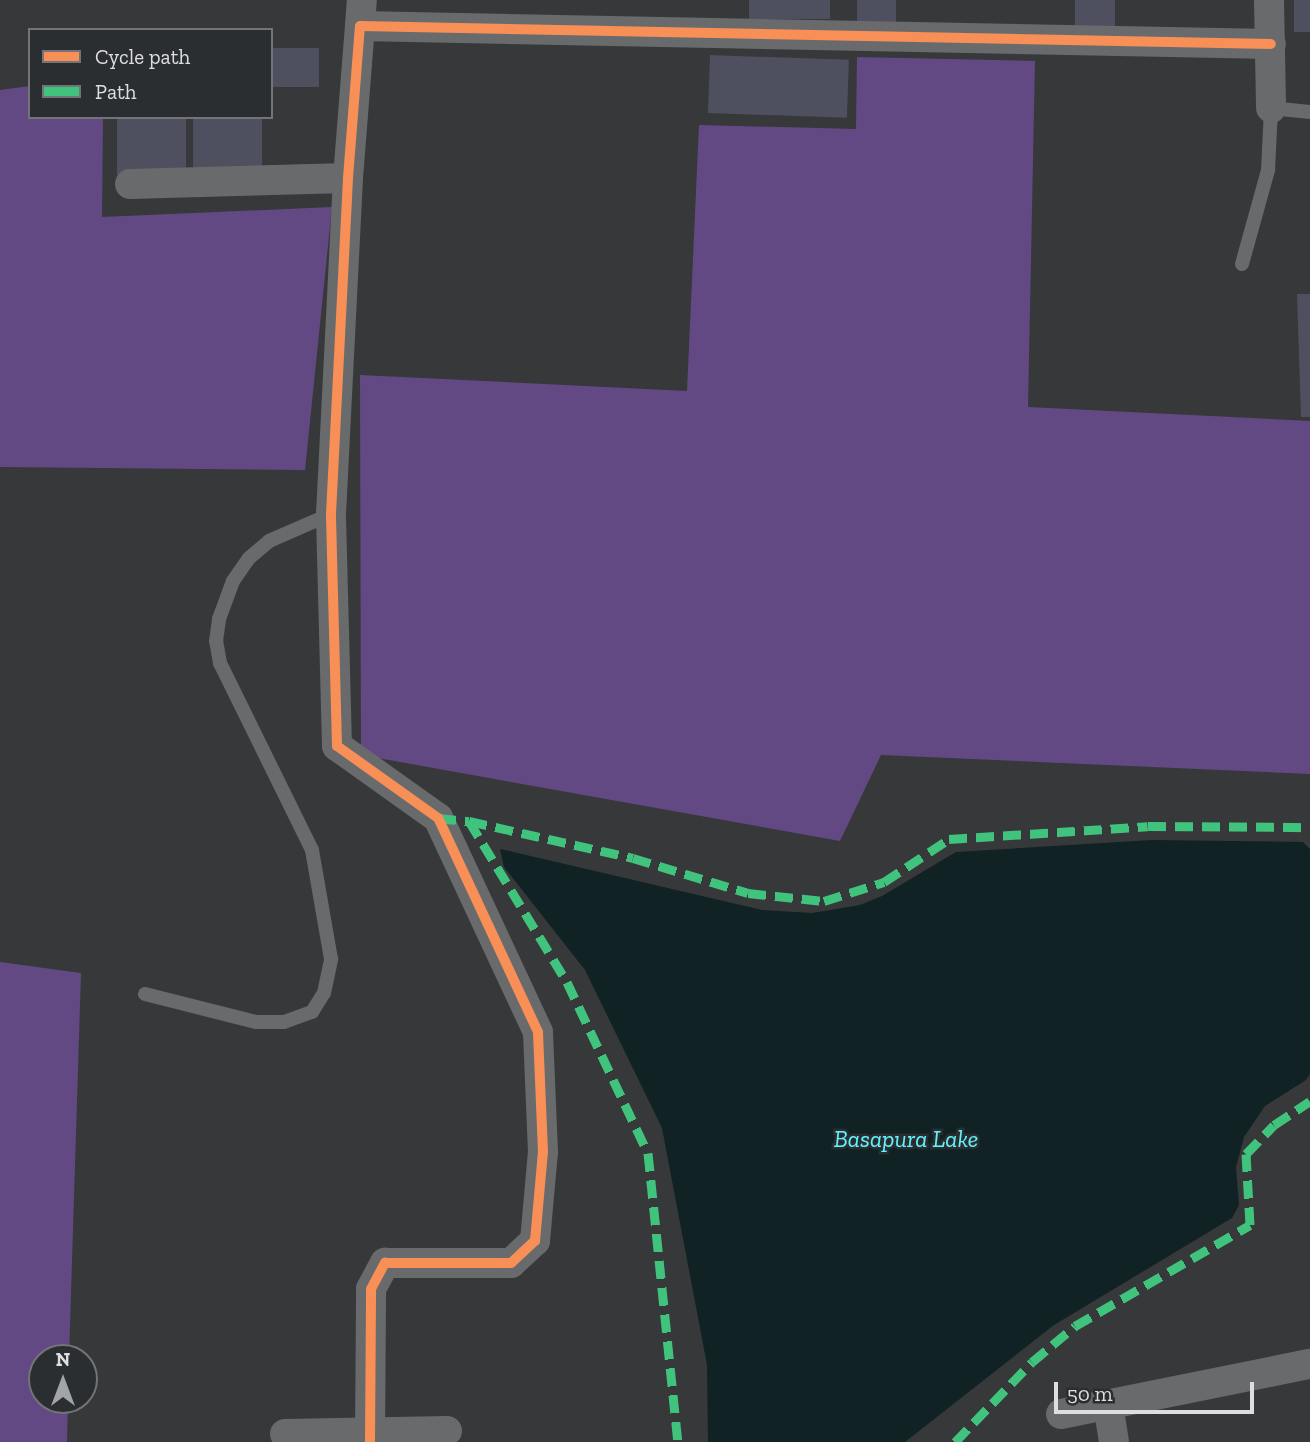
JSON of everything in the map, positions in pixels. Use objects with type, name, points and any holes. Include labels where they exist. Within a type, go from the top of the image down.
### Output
[{"type":"street","points":[[1269,0],[1271,108]]},
{"type":"street","points":[[370,1437],[371,1289],[385,1264],[511,1264],[535,1241],[542,1152],[538,1032],[438,818],[337,746],[331,514],[348,177],[361,13],[1271,44]]},
{"type":"street","points":[[130,184],[348,177]]},
{"type":"street","points":[[1061,1414],[1310,1364]]},
{"type":"street","points":[[1108,1404],[1115,1442]]},
{"type":"street","points":[[285,1434],[370,1437],[447,1431]]},
{"type":"lane","points":[[1242,264],[1268,170],[1271,108],[1310,112]]},
{"type":"lane","points":[[145,994],[256,1022],[284,1022],[312,1012],[324,993],[331,959],[312,850],[220,663],[216,641],[219,619],[233,581],[249,558],[268,541],[331,514]]},
{"type":"shaded area","points":[[857,57],[1035,61],[1028,407],[1310,421],[1310,774],[881,755],[840,841],[361,755],[360,375],[687,391],[699,125],[856,129]]},
{"type":"shaded area","points":[[28,86],[28,119],[103,119],[102,217],[332,207],[305,470],[0,467],[0,90]]},
{"type":"shaded area","points":[[0,962],[81,973],[69,1344],[28,1344],[28,1414],[68,1414],[67,1442],[0,1442]]},
{"type":"water","name":"Basapura Lake","points":[[1152,840],[1303,842],[1310,849],[1310,1074],[1306,1080],[1265,1106],[1244,1137],[1236,1167],[1239,1205],[1232,1218],[1054,1325],[905,1442],[708,1442],[707,1365],[662,1128],[585,970],[504,867],[500,849],[762,910],[812,913],[860,905],[882,896],[956,852]]},
{"type":"building","points":[[749,0],[830,0],[830,19],[749,19]]},
{"type":"building","points":[[857,0],[896,0],[896,24],[857,24]]},
{"type":"building","points":[[1075,0],[1115,0],[1115,34],[1075,34]]},
{"type":"building","points":[[1294,0],[1310,0],[1310,32],[1294,32]]},
{"type":"building","points":[[273,48],[319,48],[319,87],[273,87]]},
{"type":"building","points":[[710,55],[849,60],[847,118],[708,113]]},
{"type":"building","points":[[117,119],[186,119],[186,175],[117,175]]},
{"type":"building","points":[[193,119],[262,119],[262,171],[193,171]]},
{"type":"building","points":[[1297,294],[1310,294],[1310,417],[1301,417]]},
{"type":"marked path","points":[[438,818],[469,821],[633,858],[748,893],[824,901],[884,882],[949,839],[1148,826],[1310,827]]},
{"type":"marked path","points":[[469,821],[567,982],[648,1153],[678,1442]]},
{"type":"marked path","points":[[955,1442],[1032,1362],[1075,1326],[1250,1225],[1246,1154],[1274,1125],[1310,1101]]},
{"type":"cycle path","points":[[370,1442],[371,1289],[385,1263],[511,1263],[535,1241],[543,1152],[538,1032],[438,818],[337,746],[331,514],[348,178],[360,26],[1271,44]]}]
